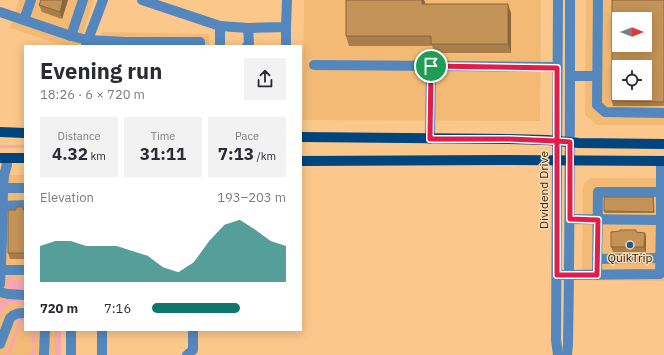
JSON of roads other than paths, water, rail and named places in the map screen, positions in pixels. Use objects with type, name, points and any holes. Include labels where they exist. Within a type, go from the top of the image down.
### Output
[{"type":"main road","points":[[0,132],[24,133]]},
{"type":"main road","points":[[302,137],[509,139],[583,143],[664,144]]},
{"type":"main road","points":[[2,158],[24,158]]},
{"type":"main road","points":[[302,161],[663,161]]},
{"type":"street","points":[[24,20],[31,0]]},
{"type":"street","points":[[71,36],[83,0]]},
{"type":"street","points":[[87,43],[103,0]]},
{"type":"street","points":[[143,0],[220,26],[248,28],[286,27]]},
{"type":"street","points":[[286,45],[287,0]]},
{"type":"street","name":"Dividend Drive","points":[[558,0],[556,340],[558,355]]},
{"type":"street","points":[[567,355],[570,219],[570,0]]},
{"type":"street","points":[[598,0],[597,105],[605,112],[664,113]]},
{"type":"street","points":[[0,12],[71,36],[87,43],[114,42],[151,44],[200,42],[200,45]]},
{"type":"street","points":[[220,26],[220,45]]},
{"type":"street","points":[[248,28],[248,45]]},
{"type":"street","points":[[314,65],[557,68]]},
{"type":"street","points":[[430,139],[431,66]]},
{"type":"street","points":[[570,76],[597,76]]},
{"type":"street","points":[[0,284],[3,206],[2,188],[7,165],[2,158]]},
{"type":"street","points":[[557,275],[660,274],[663,161]]},
{"type":"street","points":[[2,188],[24,188]]},
{"type":"street","points":[[597,275],[598,192],[661,192]]},
{"type":"street","points":[[3,206],[24,205]]},
{"type":"street","points":[[570,219],[661,220]]},
{"type":"street","points":[[597,259],[660,258]]},
{"type":"street","points":[[1,270],[24,270]]},
{"type":"street","points":[[0,292],[24,295]]},
{"type":"street","points":[[0,344],[10,318],[16,313],[24,313]]},
{"type":"street","points":[[44,355],[45,331]]},
{"type":"street","points":[[71,331],[71,355]]},
{"type":"street","points":[[102,331],[102,355]]},
{"type":"street","points":[[187,355],[192,350],[193,331]]},
{"type":"place","name":"QuikTrip","points":[[630,245]]}]
